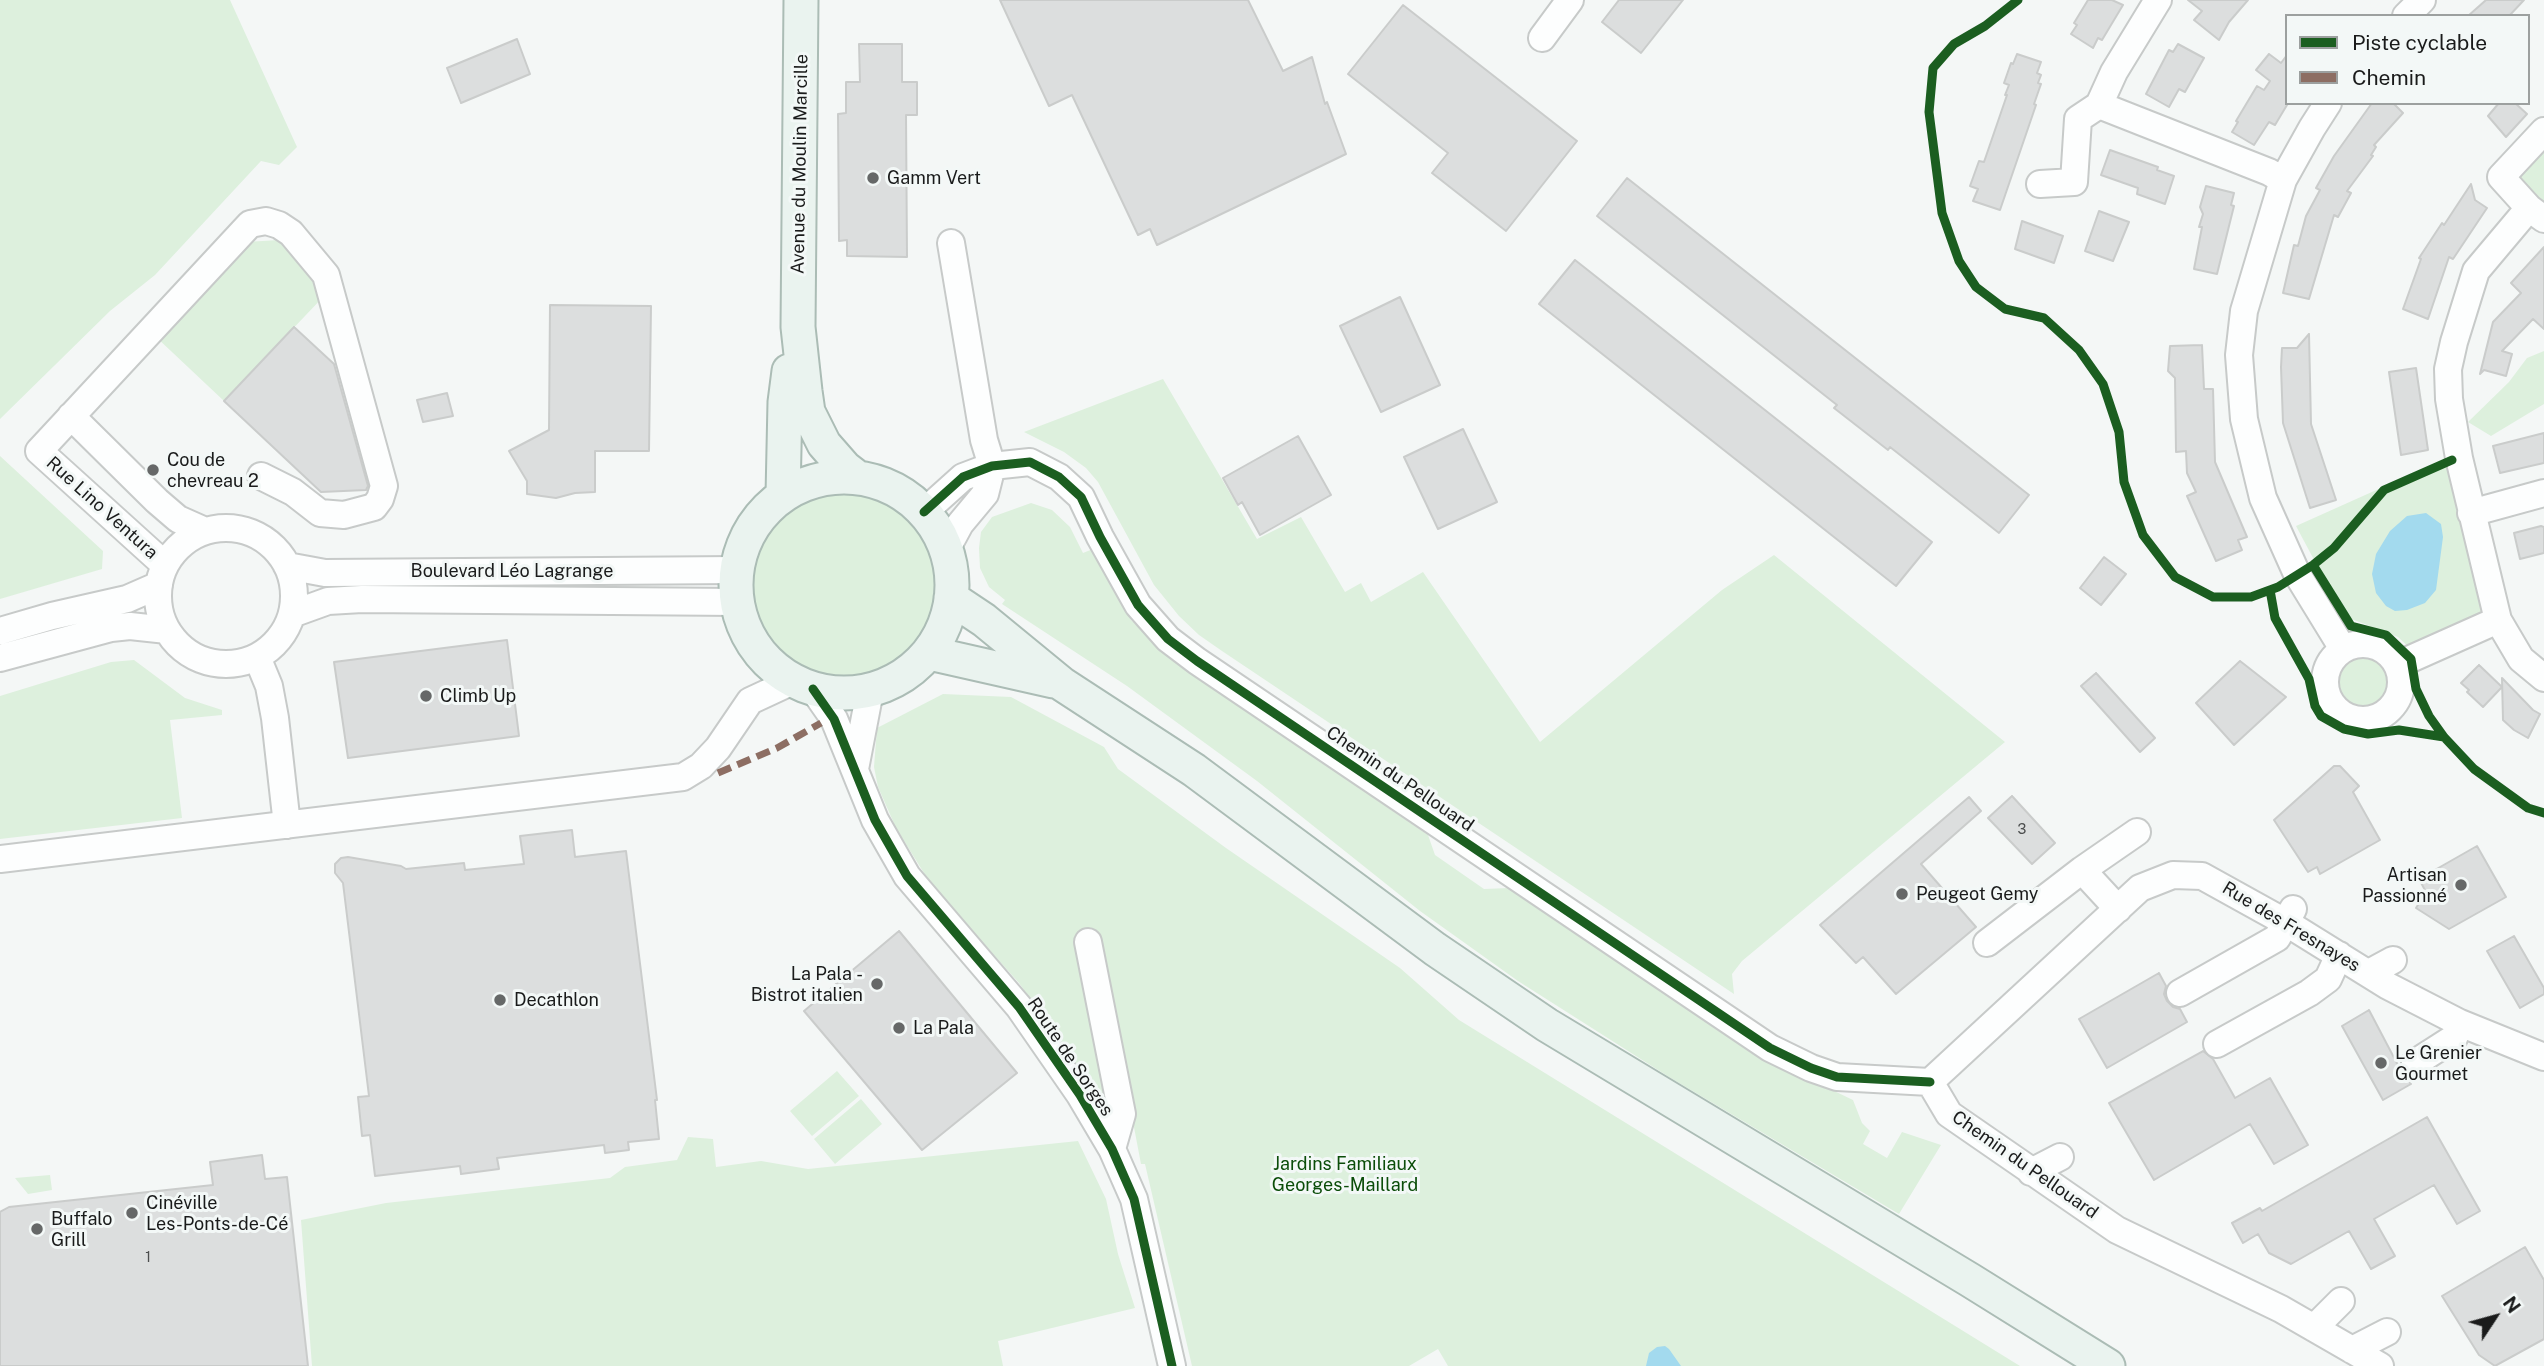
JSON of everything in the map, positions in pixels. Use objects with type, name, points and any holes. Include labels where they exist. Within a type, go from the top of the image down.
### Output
[{"type":"main road","name":"Avenue du Moulin Marcille","points":[[801,0],[798,327],[808,412],[829,451],[858,478]]},
{"type":"main road","name":"Avenue du Moulin Marcille","points":[[783,495],[787,379],[798,327]]},
{"type":"main road","points":[[832,477],[858,478],[894,489],[924,512],[937,530],[946,550],[952,574],[951,598],[944,627],[929,653],[903,677],[870,691],[842,694],[803,685],[766,661],[747,634],[737,586],[745,541],[761,516],[783,495],[806,484],[832,477]]},
{"type":"main road","points":[[951,598],[984,620],[1062,684],[1195,770],[1435,949],[1547,1025],[2108,1366]]},
{"type":"main road","points":[[929,653],[1062,684]]},
{"type":"street","points":[[1542,38],[1570,0]]},
{"type":"street","points":[[2040,184],[2074,182],[2078,119],[2099,105],[2113,72],[2158,0]]},
{"type":"street","points":[[2408,14],[2422,0]]},
{"type":"street","points":[[2099,105],[2269,172],[2283,180]]},
{"type":"street","points":[[2327,105],[2283,180],[2244,311],[2239,355],[2244,419],[2263,498],[2297,573],[2343,649]]},
{"type":"street","points":[[2544,131],[2501,177],[2536,213],[2476,271],[2462,311],[2448,369],[2453,429],[2497,620],[2521,659],[2544,678]]},
{"type":"street","points":[[205,531],[178,519],[71,416],[250,224],[266,221],[291,233],[326,275],[384,486],[380,499],[373,507],[344,515],[320,513],[293,492],[261,476]]},
{"type":"street","points":[[946,550],[960,524],[985,494],[992,466],[984,440],[951,243]]},
{"type":"street","name":"Rue Lino Ventura","points":[[71,416],[39,451],[162,575]]},
{"type":"street","name":"Chemin du Pellouard","points":[[924,512],[964,477],[992,466],[1031,462],[1059,477],[1082,497],[1100,537],[1138,605],[1168,639],[1770,1048],[1837,1077],[1930,1082],[1949,1114],[2117,1230],[2199,1258],[2380,1366]]},
{"type":"street","points":[[2471,513],[2544,493]]},
{"type":"street","points":[[229,528],[253,533],[273,546],[287,566],[294,589],[292,614],[279,639],[257,657],[231,664],[204,660],[186,650],[167,630],[160,611],[162,575],[173,552],[184,541],[205,531],[229,528]]},
{"type":"street","name":"Boulevard Léo Lagrange","points":[[287,566],[325,573],[737,586]]},
{"type":"street","points":[[0,631],[127,599],[162,575]]},
{"type":"street","name":"Boulevard Léo Lagrange","points":[[292,614],[328,601],[737,586]]},
{"type":"street","points":[[2397,665],[2497,620]]},
{"type":"street","points":[[0,658],[111,628],[130,626],[167,630]]},
{"type":"street","points":[[2355,644],[2380,648],[2390,655],[2397,665],[2400,689],[2396,701],[2378,717],[2353,719],[2333,706],[2326,694],[2324,681],[2333,657],[2355,644]]},
{"type":"street","points":[[257,657],[268,686],[275,719],[287,825]]},
{"type":"street","points":[[0,859],[683,777],[701,766],[718,748],[750,701],[803,685]]},
{"type":"street","name":"Route de Sorges","points":[[803,685],[835,719],[875,820],[907,876],[1019,1007],[1080,1095],[1112,1149],[1134,1199],[1171,1366]]},
{"type":"street","points":[[855,769],[870,691]]},
{"type":"street","points":[[1987,943],[2082,870],[2137,832]]},
{"type":"street","points":[[2082,870],[2118,909]]},
{"type":"street","name":"Rue des Fresnayes","points":[[1930,1082],[2140,888],[2173,875],[2202,876],[2290,914],[2339,955],[2369,973],[2460,1023],[2544,1057]]},
{"type":"street","points":[[2180,993],[2277,939],[2290,914]]},
{"type":"street","points":[[1088,942],[1122,1114],[1112,1149]]},
{"type":"street","points":[[2217,1044],[2328,979],[2339,955]]},
{"type":"street","points":[[2369,973],[2393,960]]},
{"type":"street","points":[[2415,1063],[2454,1038],[2460,1023]]},
{"type":"street","points":[[2031,1171],[2060,1157]]},
{"type":"street","points":[[2314,1328],[2341,1301]]},
{"type":"street","points":[[2353,1350],[2387,1332]]},
{"type":"green space","points":[[0,0],[230,0],[297,147],[279,165],[261,161],[155,275],[110,311],[0,419]]},
{"type":"green space","points":[[2544,150],[2544,209],[2519,187],[2516,170]]},
{"type":"green space","points":[[279,240],[323,282],[325,295],[224,401],[155,336],[246,242]]},
{"type":"green space","points":[[2544,351],[2544,404],[2491,436],[2468,422],[2509,382],[2527,358]]},
{"type":"green space","points":[[1163,379],[1257,539],[1301,517],[1345,592],[1361,583],[1371,602],[1423,572],[1540,742],[1722,590],[1774,555],[2005,742],[1742,961],[1732,974],[1734,994],[1222,651],[1199,635],[1179,616],[1154,585],[1098,482],[1086,468],[1064,452],[1024,432]]},
{"type":"green space","points":[[0,456],[103,551],[102,569],[0,599]]},
{"type":"green space","points":[[2450,457],[2487,608],[2479,621],[2412,650],[2398,637],[2349,618],[2296,526]]},
{"type":"green space","points":[[845,493],[880,500],[896,508],[910,520],[922,534],[930,550],[937,585],[930,620],[922,636],[910,650],[896,662],[880,670],[845,677],[810,670],[794,662],[780,650],[768,636],[760,620],[753,585],[760,550],[768,534],[780,520],[794,508],[810,500]]},
{"type":"green space","points":[[1031,503],[1052,510],[1070,527],[1083,553],[1093,549],[1131,620],[1175,662],[1428,835],[1435,855],[1484,889],[1509,888],[1788,1069],[1853,1100],[1862,1123],[1870,1131],[1863,1144],[1887,1158],[1902,1132],[1941,1145],[1899,1214],[1669,1077],[1518,981],[1420,911],[1257,781],[1127,686],[1002,604],[1005,600],[989,587],[980,568],[981,532],[992,517]]},
{"type":"green space","points":[[2356,652],[2368,652],[2378,656],[2386,664],[2390,680],[2386,696],[2378,704],[2368,708],[2356,708],[2346,704],[2338,696],[2334,686],[2334,674],[2338,664],[2346,656]]},
{"type":"green space","points":[[134,660],[185,698],[222,710],[222,715],[170,720],[182,818],[0,839],[0,696],[111,662]]},
{"type":"green space","name":"Jardins Familiaux Georges-Maillard","points":[[943,694],[1011,697],[1104,747],[1118,769],[1226,848],[1400,968],[1459,1020],[2020,1366],[1448,1366],[1438,1349],[1409,1366],[1192,1366],[1145,1164],[1141,1164],[1097,933],[1081,934],[1111,1104],[1103,1110],[1071,1056],[1019,983],[932,886],[896,828],[878,787],[874,767],[877,728]]},
{"type":"green space","points":[[837,1071],[859,1096],[812,1136],[790,1111]]},
{"type":"green space","points":[[861,1099],[882,1124],[835,1164],[814,1139]]},
{"type":"green space","points":[[688,1137],[713,1139],[716,1167],[761,1161],[808,1169],[1078,1141],[1106,1199],[1118,1254],[1135,1308],[998,1341],[1003,1366],[312,1366],[301,1220],[386,1203],[610,1178],[625,1167],[677,1160]]},
{"type":"green space","points":[[50,1175],[52,1190],[28,1194],[15,1178]]},
{"type":"water","points":[[2426,513],[2441,524],[2443,537],[2436,590],[2425,603],[2407,610],[2395,611],[2386,606],[2376,593],[2372,574],[2376,554],[2390,531],[2407,516]]},
{"type":"water","points":[[1665,1346],[1681,1366],[1646,1366],[1649,1353],[1657,1347]]},
{"type":"building","points":[[1000,0],[1248,0],[1283,71],[1312,57],[1325,104],[1327,102],[1346,154],[1157,245],[1150,229],[1138,235],[1072,95],[1049,106]]},
{"type":"building","points":[[1619,0],[1683,0],[1641,53],[1602,22]]},
{"type":"building","points":[[2088,0],[2112,0],[2123,5],[2102,40],[2098,38],[2093,48],[2071,34],[2077,25],[2074,23]]},
{"type":"building","points":[[2188,0],[2248,0],[2229,22],[2219,40],[2194,20],[2202,11]]},
{"type":"building","points":[[2486,0],[2524,0],[2511,14],[2470,14]]},
{"type":"building","points":[[1403,5],[1577,141],[1506,231],[1432,173],[1448,153],[1348,74]]},
{"type":"building","points":[[517,39],[530,74],[461,103],[447,68]]},
{"type":"building","name":"Gamm Vert","points":[[859,44],[902,44],[902,82],[917,82],[917,115],[906,115],[907,257],[847,256],[847,240],[839,241],[838,114],[846,113],[846,82],[860,82]]},
{"type":"building","points":[[2178,44],[2204,58],[2185,92],[2179,89],[2169,107],[2146,94],[2169,50],[2173,52]]},
{"type":"building","points":[[2017,54],[2041,62],[2037,73],[2041,75],[2038,83],[2041,84],[2000,210],[1973,201],[1978,189],[1970,186],[1979,161],[1984,162],[2007,95],[2009,85],[2004,83]]},
{"type":"building","points":[[2269,54],[2281,63],[2285,58],[2287,105],[2275,125],[2269,122],[2254,145],[2232,132],[2257,86],[2264,90],[2270,81],[2256,70]]},
{"type":"building","points":[[2371,105],[2395,105],[2403,113],[2374,145],[2376,147],[2371,155],[2373,156],[2347,191],[2351,193],[2338,217],[2334,215],[2309,299],[2283,293],[2294,245],[2298,246],[2306,216],[2320,190],[2316,188],[2334,156]]},
{"type":"building","points":[[2497,105],[2517,105],[2527,114],[2506,137],[2488,116]]},
{"type":"building","points":[[2110,150],[2158,167],[2157,170],[2174,176],[2165,204],[2137,194],[2138,188],[2101,175]]},
{"type":"building","points":[[1627,178],[2029,495],[1999,533],[1890,447],[1888,450],[1834,408],[1837,405],[1597,216]]},
{"type":"building","points":[[2471,184],[2475,200],[2487,208],[2453,259],[2449,257],[2428,319],[2403,309],[2421,259],[2419,258]]},
{"type":"building","points":[[2206,186],[2234,193],[2231,205],[2234,206],[2217,274],[2194,269],[2202,227],[2199,227],[2203,214],[2200,207]]},
{"type":"building","points":[[2099,211],[2129,222],[2113,261],[2085,251]]},
{"type":"building","points":[[2022,221],[2063,236],[2054,263],[2015,249]]},
{"type":"building","points":[[2544,247],[2544,329],[2533,319],[2502,351],[2512,354],[2506,376],[2484,370],[2480,374],[2493,322],[2521,293],[2511,283]]},
{"type":"building","points":[[1575,260],[1932,542],[1896,586],[1539,304]]},
{"type":"building","points":[[1400,297],[1440,385],[1381,412],[1340,326]]},
{"type":"building","points":[[550,305],[651,306],[649,451],[595,451],[595,492],[556,498],[527,494],[527,481],[509,451],[549,430]]},
{"type":"building","points":[[294,327],[334,364],[368,486],[366,490],[321,492],[224,401]]},
{"type":"building","points":[[2309,334],[2311,424],[2336,500],[2310,508],[2283,423],[2281,367],[2282,348],[2297,348]]},
{"type":"building","points":[[2202,345],[2204,389],[2213,389],[2215,462],[2247,537],[2238,540],[2242,550],[2216,561],[2187,496],[2196,492],[2187,473],[2186,451],[2176,452],[2175,378],[2168,371],[2170,346]]},
{"type":"building","points":[[2416,368],[2428,450],[2401,455],[2389,372]]},
{"type":"building","points":[[447,393],[453,416],[423,422],[417,400]]},
{"type":"building","points":[[1463,429],[1497,502],[1438,529],[1404,457]]},
{"type":"building","points":[[2544,433],[2544,463],[2500,473],[2493,446]]},
{"type":"building","points":[[1298,436],[1331,495],[1260,535],[1242,502],[1238,505],[1223,478]]},
{"type":"building","points":[[2544,527],[2544,553],[2520,559],[2514,533]]},
{"type":"building","points":[[2104,557],[2126,574],[2101,605],[2080,588]]},
{"type":"building","name":"Climb Up","points":[[507,640],[519,736],[348,758],[334,662]]},
{"type":"building","points":[[2240,661],[2286,697],[2234,745],[2196,703]]},
{"type":"building","points":[[2479,665],[2502,687],[2483,707],[2461,683]]},
{"type":"building","points":[[2096,673],[2155,738],[2140,752],[2081,686]]},
{"type":"building","points":[[2502,678],[2540,714],[2528,738],[2503,720]]},
{"type":"building","points":[[2334,766],[2340,766],[2359,786],[2353,792],[2380,840],[2320,874],[2317,867],[2308,872],[2274,820]]},
{"type":"building","points":[[2012,796],[2055,843],[2032,864],[1988,818]]},
{"type":"building","name":"Peugeot Gemy","points":[[1969,797],[1981,811],[1921,864],[1976,927],[1896,994],[1863,957],[1856,963],[1820,925]]},
{"type":"building","name":"Decathlon","points":[[572,830],[575,857],[626,851],[657,1100],[659,1139],[628,1142],[629,1150],[605,1153],[604,1145],[497,1158],[499,1169],[461,1174],[460,1166],[375,1176],[370,1135],[362,1136],[358,1097],[369,1096],[343,883],[335,873],[335,864],[341,858],[348,857],[406,869],[464,863],[465,870],[524,864],[520,836]]},
{"type":"building","name":"Artisan Passionné","points":[[2477,846],[2506,897],[2449,929],[2416,908],[2426,892],[2419,879]]},
{"type":"building","name":"La Pala","points":[[899,931],[1017,1073],[922,1150],[804,1011]]},
{"type":"building","points":[[2514,936],[2544,988],[2544,994],[2520,1008],[2487,951]]},
{"type":"building","points":[[2159,973],[2166,986],[2164,994],[2167,1001],[2180,1009],[2187,1022],[2107,1068],[2079,1019]]},
{"type":"building","name":"Le Grenier Gourmet","points":[[2369,1010],[2401,1071],[2411,1084],[2383,1100],[2342,1026]]},
{"type":"building","points":[[2203,1051],[2213,1059],[2235,1098],[2270,1078],[2308,1145],[2274,1164],[2250,1124],[2154,1180],[2109,1103]]},
{"type":"building","points":[[2427,1117],[2480,1211],[2457,1224],[2434,1185],[2374,1219],[2395,1256],[2371,1269],[2349,1231],[2291,1264],[2269,1253],[2258,1234],[2243,1243],[2232,1223],[2260,1208],[2262,1211]]},
{"type":"building","points":[[262,1155],[265,1179],[287,1177],[308,1366],[0,1366],[0,1212],[9,1207],[213,1185],[210,1162]]},
{"type":"building","points":[[2525,1247],[2544,1280],[2544,1339],[2495,1366],[2479,1355],[2442,1296]]},
{"type":"marked path","points":[[718,773],[777,748],[821,723]]},
{"type":"cycle path","points":[[2018,0],[1985,26],[1954,44],[1933,68],[1929,112],[1942,213],[1959,261],[1976,287],[2005,309],[2044,318],[2079,350],[2103,384],[2119,432],[2124,482],[2143,535],[2175,577],[2213,597],[2251,597],[2278,587],[2334,548],[2384,490],[2452,460]]},
{"type":"cycle path","points":[[924,512],[963,477],[992,466],[1030,462],[1059,477],[1081,497],[1138,605],[1168,639],[1197,661],[1770,1048],[1837,1077],[1930,1082]]},
{"type":"cycle path","points":[[2313,565],[2351,626],[2386,635],[2411,659],[2416,689],[2429,716],[2444,737],[2474,769],[2528,808],[2544,813]]},
{"type":"cycle path","points":[[2270,590],[2275,618],[2309,679],[2315,706],[2321,716],[2344,729],[2368,734],[2399,730],[2444,737]]},
{"type":"cycle path","points":[[813,689],[834,719],[875,820],[907,876],[1019,1007],[1080,1095],[1112,1149],[1134,1199],[1172,1366]]},
{"type":"place","name":"Gamm Vert","points":[[873,178]]},
{"type":"place","name":"Cou de chevreau 2","points":[[153,470]]},
{"type":"place","name":"Climb Up","points":[[426,696]]},
{"type":"place","name":"Artisan Passionné","points":[[2461,885]]},
{"type":"place","name":"Peugeot Gemy","points":[[1902,894]]},
{"type":"place","name":"La Pala - Bistrot italien","points":[[877,984]]},
{"type":"place","name":"Decathlon","points":[[500,1000]]},
{"type":"place","name":"La Pala","points":[[899,1028]]},
{"type":"place","name":"Le Grenier Gourmet","points":[[2381,1063]]},
{"type":"place","name":"Cinéville Les-Ponts-de-Cé","points":[[132,1213]]},
{"type":"place","name":"Buffalo Grill","points":[[37,1229]]}]
